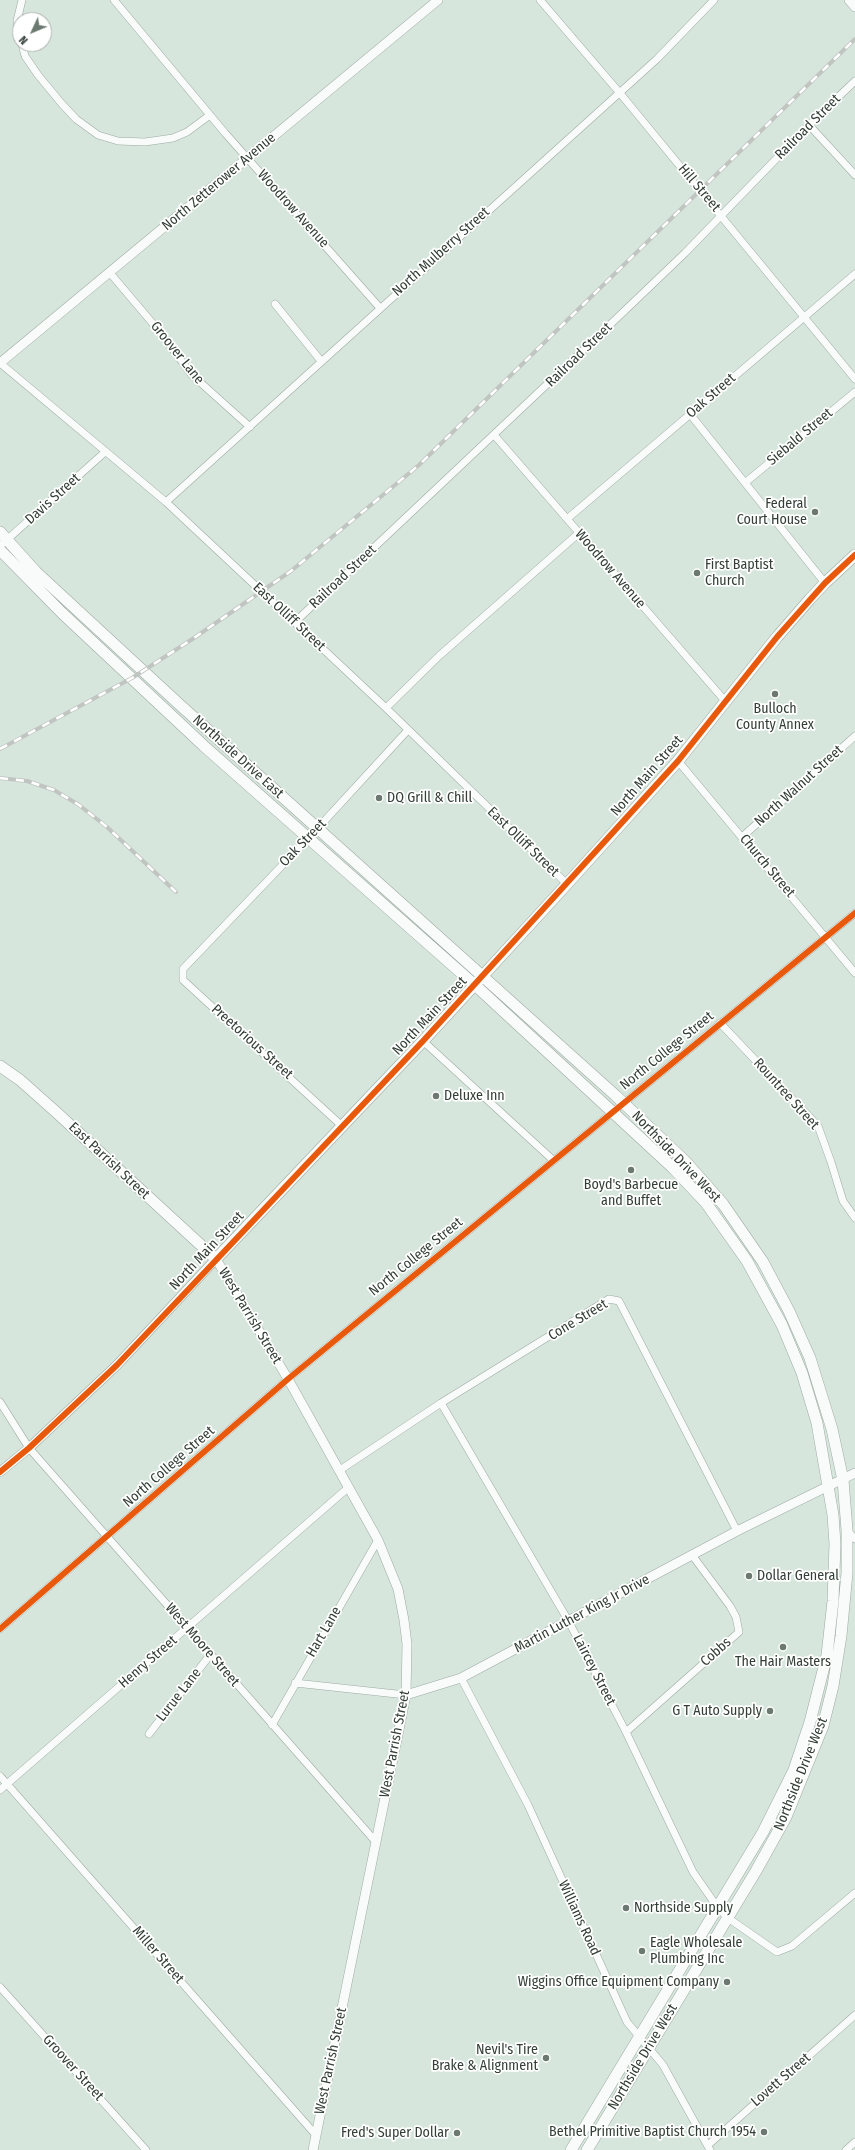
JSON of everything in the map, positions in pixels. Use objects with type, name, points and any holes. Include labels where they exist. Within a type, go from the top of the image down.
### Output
[{"type":"main road","name":"Northside Drive East","points":[[2,539],[36,572],[317,829],[483,976]]},
{"type":"main road","name":"Northside Drive East","points":[[0,550],[62,613],[204,746],[475,985]]},
{"type":"main road","name":"North Main Street","points":[[216,1259],[423,1041],[567,884],[678,761],[777,637],[825,583],[855,555]]},
{"type":"main road","name":"Northside Drive West","points":[[483,976],[623,1102],[685,1161],[723,1204],[763,1262],[790,1311],[810,1358],[832,1429],[843,1480],[847,1530],[848,1573],[841,1636],[833,1686],[823,1726],[786,1817],[728,1918],[587,2150]]},
{"type":"main road","name":"Northside Drive West","points":[[475,985],[613,1110],[672,1167],[706,1203],[747,1261],[782,1325],[802,1373],[817,1423],[829,1488],[834,1544],[832,1601],[827,1655],[810,1722],[794,1770],[763,1832],[571,2150]]},
{"type":"main road","name":"East Parrish Street","points":[[0,1066],[20,1080],[56,1112],[216,1259]]},
{"type":"street","points":[[19,12],[22,0]]},
{"type":"street","name":"Woodrow Avenue","points":[[114,0],[210,115],[380,308]]},
{"type":"street","name":"North Zetterower Avenue","points":[[0,363],[438,0]]},
{"type":"street","name":"Hill Street","points":[[540,0],[619,92],[855,378]]},
{"type":"street","name":"North Mulberry Street","points":[[166,502],[657,59],[714,0]]},
{"type":"street","points":[[849,0],[855,7]]},
{"type":"street","points":[[24,52],[25,56],[38,75],[62,104],[76,119],[98,135],[118,141],[146,142],[173,138],[187,132],[210,115]]},
{"type":"street","name":"Railroad Street","points":[[295,622],[495,436],[679,258],[809,125],[855,81]]},
{"type":"street","points":[[809,125],[855,175]]},
{"type":"street","name":"Groover Lane","points":[[110,273],[160,332],[192,375],[215,398],[250,427]]},
{"type":"street","name":"Oak Street","points":[[567,519],[855,274]]},
{"type":"street","points":[[276,304],[321,361]]},
{"type":"street","name":"East Olliff Street","points":[[0,363],[166,502],[386,708],[567,884]]},
{"type":"street","name":"Siebald Street","points":[[746,482],[855,392]]},
{"type":"street","points":[[690,414],[746,482],[825,583]]},
{"type":"street","name":"Woodrow Avenue","points":[[495,436],[726,702]]},
{"type":"street","name":"Davis Street","points":[[2,539],[106,452]]},
{"type":"street","points":[[386,708],[439,656],[579,533]]},
{"type":"street","name":"Oak Street","points":[[196,954],[317,829],[408,730]]},
{"type":"street","name":"North Walnut Street","points":[[742,837],[855,736]]},
{"type":"street","name":"Church Street","points":[[678,761],[855,973]]},
{"type":"street","name":"North College Street","points":[[0,1629],[288,1379],[613,1110],[855,913]]},
{"type":"street","name":"Preetorious Street","points":[[196,954],[183,969],[183,980],[342,1126]]},
{"type":"street","name":"Rountree Street","points":[[720,1023],[818,1126],[843,1201],[855,1218]]},
{"type":"street","points":[[423,1041],[553,1160]]},
{"type":"street","name":"West Parrish Street","points":[[216,1259],[288,1379],[378,1540],[398,1589],[407,1644],[406,1695],[315,2134],[313,2150]]},
{"type":"street","name":"North Main Street","points":[[0,1472],[117,1365],[216,1259]]},
{"type":"street","name":"Cone Street","points":[[340,1470],[441,1404],[609,1299],[619,1301],[737,1530]]},
{"type":"street","name":"West Moore Street","points":[[0,1402],[28,1448],[376,1842]]},
{"type":"street","name":"Laircey Street","points":[[441,1404],[569,1622],[626,1732],[693,1872],[718,1908],[728,1918],[777,1952],[792,1946],[855,1892]]},
{"type":"street","name":"Martin Luther King Jr Drive","points":[[295,1683],[406,1695],[461,1678],[569,1622],[737,1530],[829,1488],[855,1473]]},
{"type":"street","name":"Henry Street","points":[[0,1790],[349,1487]]},
{"type":"street","points":[[847,1530],[855,1539]]},
{"type":"street","name":"Hart Lane","points":[[272,1725],[378,1540]]},
{"type":"street","name":"Cobbs","points":[[626,1732],[738,1632],[736,1618],[730,1606],[692,1555]]},
{"type":"street","name":"Lurue Lane","points":[[149,1734],[210,1655]]},
{"type":"street","name":"Williams Road","points":[[461,1678],[528,1805],[627,2022],[648,2049],[663,2065],[709,2148]]},
{"type":"street","name":"Miller Street","points":[[0,1776],[315,2134]]},
{"type":"street","name":"Groover Street","points":[[0,1987],[146,2150]]},
{"type":"street","name":"Lovett Street","points":[[709,2148],[855,2015]]},
{"type":"street","points":[[846,2150],[855,2142]]},
{"type":"railway","points":[[0,749],[132,678],[194,638],[291,571],[395,485],[419,465],[855,39]]},
{"type":"railway","points":[[0,778],[27,781],[54,790],[79,805],[107,827],[176,892]]},
{"type":"cycle path","points":[[0,1472],[29,1448],[117,1365],[423,1041],[678,761],[777,637],[825,583],[855,555]]},
{"type":"cycle path","points":[[0,1629],[288,1379],[855,913]]},
{"type":"place","name":"Federal Court House","points":[[815,512]]},
{"type":"place","name":"First Baptist Church","points":[[697,573]]},
{"type":"place","name":"Bulloch County Annex","points":[[775,694]]},
{"type":"place","name":"DQ Grill & Chill","points":[[379,798]]},
{"type":"place","name":"Deluxe Inn","points":[[436,1096]]},
{"type":"place","name":"Boyd's Barbecue and Buffet","points":[[631,1170]]},
{"type":"place","name":"Dollar General","points":[[749,1576]]},
{"type":"place","name":"The Hair Masters","points":[[783,1647]]},
{"type":"place","name":"G T Auto Supply","points":[[770,1711]]},
{"type":"place","name":"Northside Supply","points":[[626,1908]]},
{"type":"place","name":"Eagle Wholesale Plumbing Inc","points":[[642,1951]]},
{"type":"place","name":"Wiggins Office Equipment Company","points":[[727,1982]]},
{"type":"place","name":"Nevil's Tire Brake & Alignment","points":[[546,2058]]},
{"type":"place","name":"Bethel Primitive Baptist Church 1954","points":[[764,2132]]},
{"type":"place","name":"Fred's Super Dollar","points":[[457,2133]]}]
